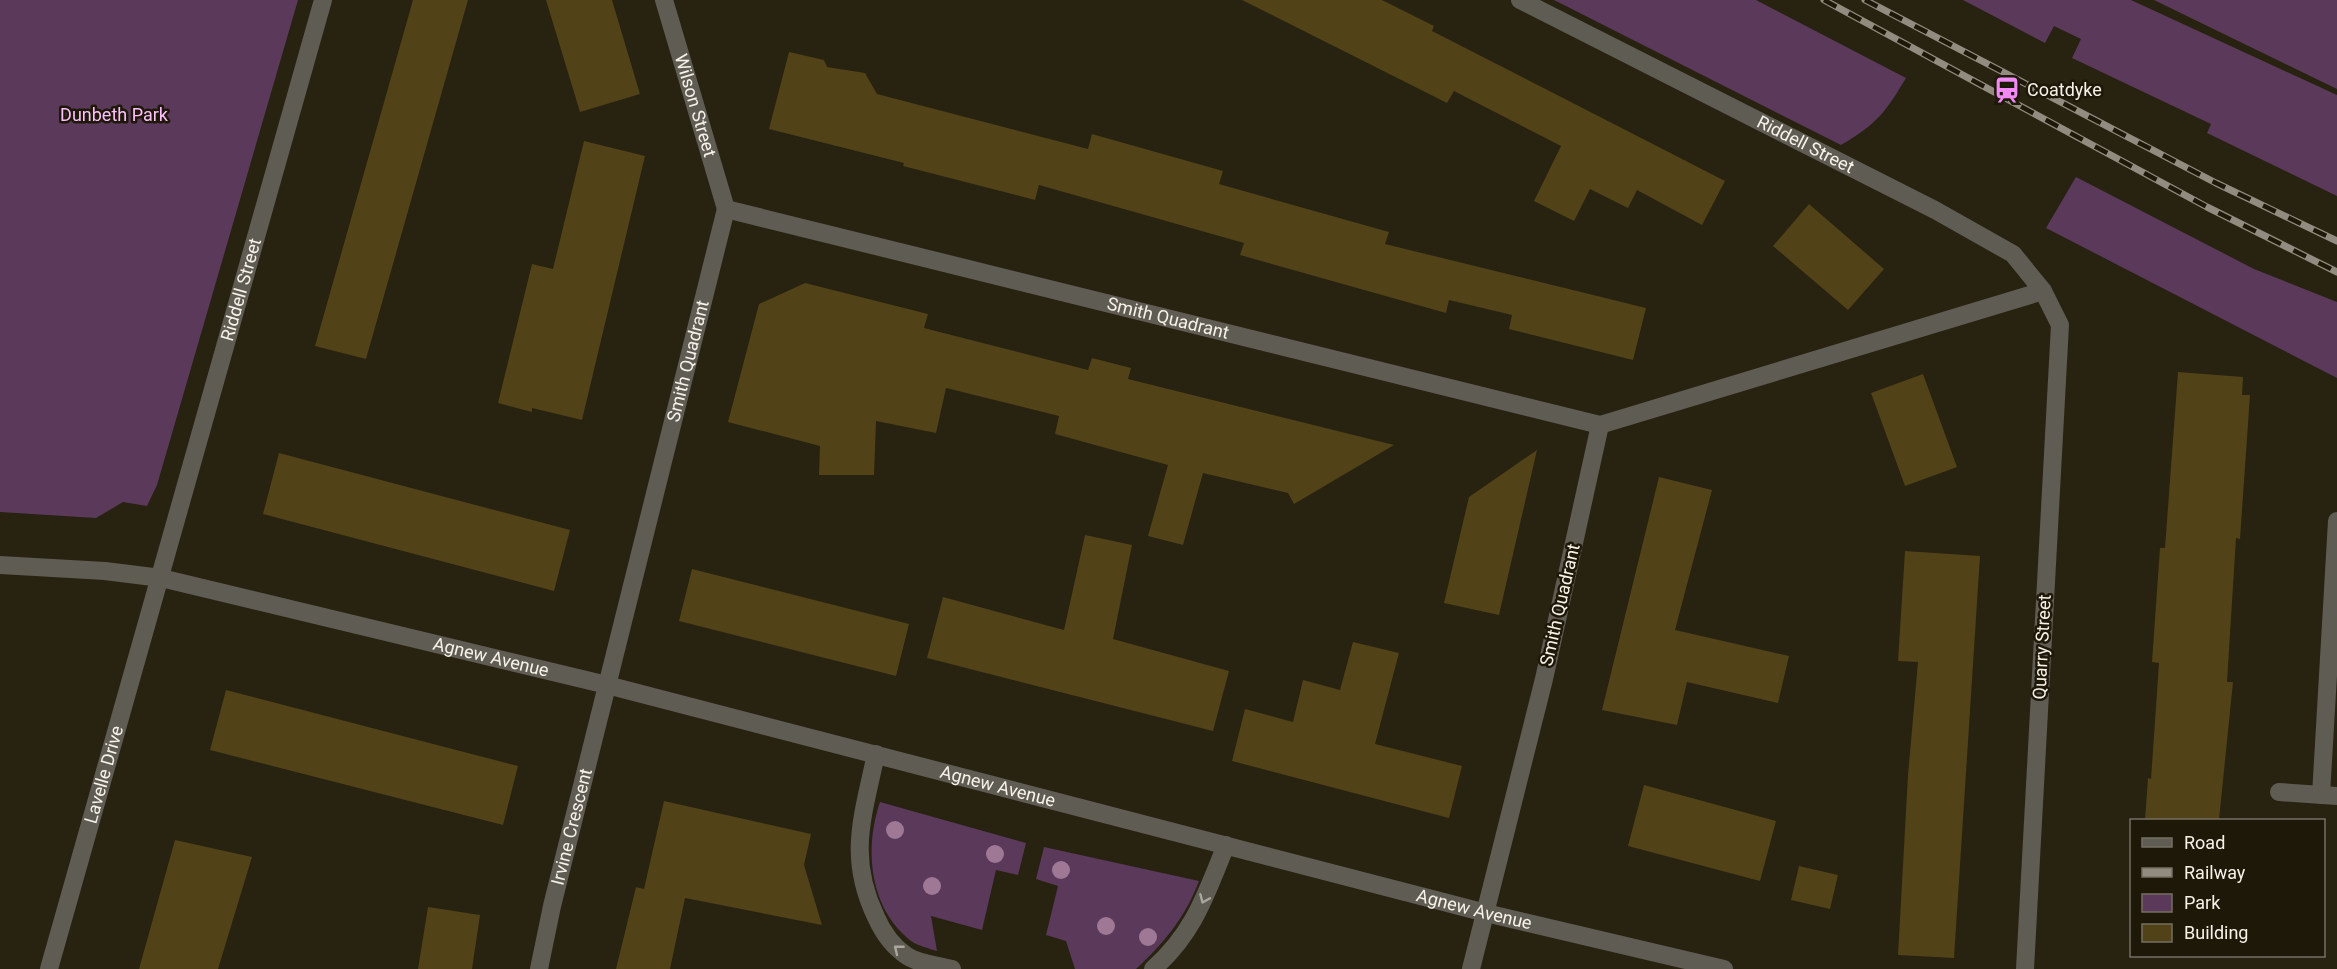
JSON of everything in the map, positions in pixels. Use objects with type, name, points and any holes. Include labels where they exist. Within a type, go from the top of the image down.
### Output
[{"type":"street","name":"Riddell Street","points":[[161,579],[323,0]]},
{"type":"street","name":"Wilson Street","points":[[664,0],[726,208]]},
{"type":"street","name":"Riddell Street","points":[[1520,0],[1935,210],[2013,254],[2043,291],[2060,325]]},
{"type":"street","name":"Smith Quadrant","points":[[607,685],[726,208],[1600,426],[1546,668],[1486,913]]},
{"type":"street","points":[[1600,426],[2043,291]]},
{"type":"street","name":"Quarry Street","points":[[2025,969],[2060,325]]},
{"type":"street","points":[[2279,792],[2329,795],[2337,521]]},
{"type":"street","name":"Agnew Avenue","points":[[0,564],[105,571],[161,579],[607,685],[1486,913],[1724,969]]},
{"type":"street","name":"Lavelle Drive","points":[[49,969],[161,579]]},
{"type":"street","name":"Irvine Crescent","points":[[539,969],[552,906],[607,685]]},
{"type":"street","points":[[876,754],[858,842],[859,871],[866,897],[889,942],[909,958],[952,969]]},
{"type":"street","points":[[1153,969],[1169,955],[1192,926],[1226,845]]},
{"type":"street","points":[[1471,969],[1486,913]]},
{"type":"green space","name":"Dunbeth Park","points":[[0,0],[298,0],[157,485],[147,506],[123,502],[96,518],[0,512]]},
{"type":"green space","points":[[1554,0],[1756,0],[1906,78],[1879,117],[1841,145]]},
{"type":"green space","points":[[1963,0],[2131,0],[2337,95],[2337,196],[2207,133],[2211,124],[2072,58],[2081,39],[2054,26],[2045,43]]},
{"type":"green space","points":[[2154,0],[2337,0],[2337,89]]},
{"type":"green space","points":[[2076,177],[2254,269],[2337,302],[2337,378],[2046,228]]},
{"type":"green space","points":[[880,802],[1026,843],[1018,875],[996,870],[982,930],[931,916],[937,951],[914,943],[897,927],[886,912],[874,877],[872,839]]},
{"type":"green space","points":[[1044,847],[1199,881],[1187,907],[1173,929],[1136,969],[1075,969],[1066,941],[1046,935],[1058,886],[1036,879]]},
{"type":"building","points":[[413,0],[468,0],[366,359],[315,346]]},
{"type":"building","points":[[546,0],[612,0],[640,94],[580,112]]},
{"type":"building","points":[[1242,0],[1382,0],[1434,26],[1432,31],[1725,181],[1702,225],[1637,190],[1628,208],[1590,189],[1574,221],[1534,201],[1561,146],[1454,91],[1447,103]]},
{"type":"building","points":[[789,52],[824,60],[827,67],[865,73],[877,94],[1088,149],[1092,134],[1223,171],[1219,184],[1389,232],[1385,244],[1646,308],[1633,360],[1509,329],[1512,315],[1449,300],[1446,313],[1240,255],[1244,243],[1039,185],[1035,200],[903,166],[904,163],[769,129]]},
{"type":"building","points":[[584,141],[645,156],[582,420],[532,408],[532,412],[498,403],[532,264],[553,269]]},
{"type":"building","points":[[1809,204],[1884,269],[1848,310],[1773,246]]},
{"type":"building","points":[[805,283],[928,314],[924,328],[1088,370],[1092,358],[1131,368],[1128,379],[1394,445],[1294,504],[1288,493],[1203,473],[1183,545],[1148,536],[1168,465],[1055,434],[1059,416],[946,388],[936,433],[876,421],[874,475],[819,475],[820,446],[728,422],[759,304]]},
{"type":"building","points":[[2178,372],[2243,377],[2242,395],[2250,395],[2240,539],[2236,538],[2227,682],[2233,682],[2219,819],[2145,819],[2148,778],[2151,779],[2159,663],[2152,662],[2160,548],[2165,548]]},
{"type":"building","points":[[1923,374],[1957,467],[1905,486],[1871,393]]},
{"type":"building","points":[[1537,450],[1499,615],[1444,603],[1469,497]]},
{"type":"building","points":[[279,453],[570,530],[554,591],[263,514]]},
{"type":"building","points":[[1659,477],[1712,490],[1675,630],[1789,656],[1778,703],[1687,682],[1677,725],[1602,710]]},
{"type":"building","points":[[1085,535],[1132,545],[1113,639],[1229,671],[1213,731],[927,658],[943,597],[1064,630]]},
{"type":"building","points":[[1905,551],[1980,556],[1954,958],[1898,955],[1908,775],[1918,662],[1898,661]]},
{"type":"building","points":[[692,569],[909,624],[896,676],[679,621]]},
{"type":"building","points":[[1353,642],[1399,653],[1375,744],[1462,766],[1449,818],[1232,761],[1245,709],[1293,722],[1303,680],[1340,690]]},
{"type":"building","points":[[226,690],[518,766],[503,825],[210,750]]},
{"type":"building","points":[[1644,785],[1776,821],[1760,881],[1628,846]]},
{"type":"building","points":[[664,801],[811,834],[804,865],[822,925],[685,898],[670,969],[616,969],[636,887],[644,889]]},
{"type":"building","points":[[175,840],[252,857],[218,969],[139,969]]},
{"type":"building","points":[[1799,866],[1838,875],[1830,909],[1791,900]]},
{"type":"building","points":[[428,907],[480,915],[472,969],[418,969]]},
{"type":"railway","points":[[1824,0],[2207,207],[2337,272]]},
{"type":"railway","points":[[1865,0],[2216,183],[2337,241]]},
{"type":"place","name":"Coatdyke","points":[[2007,90]]}]
